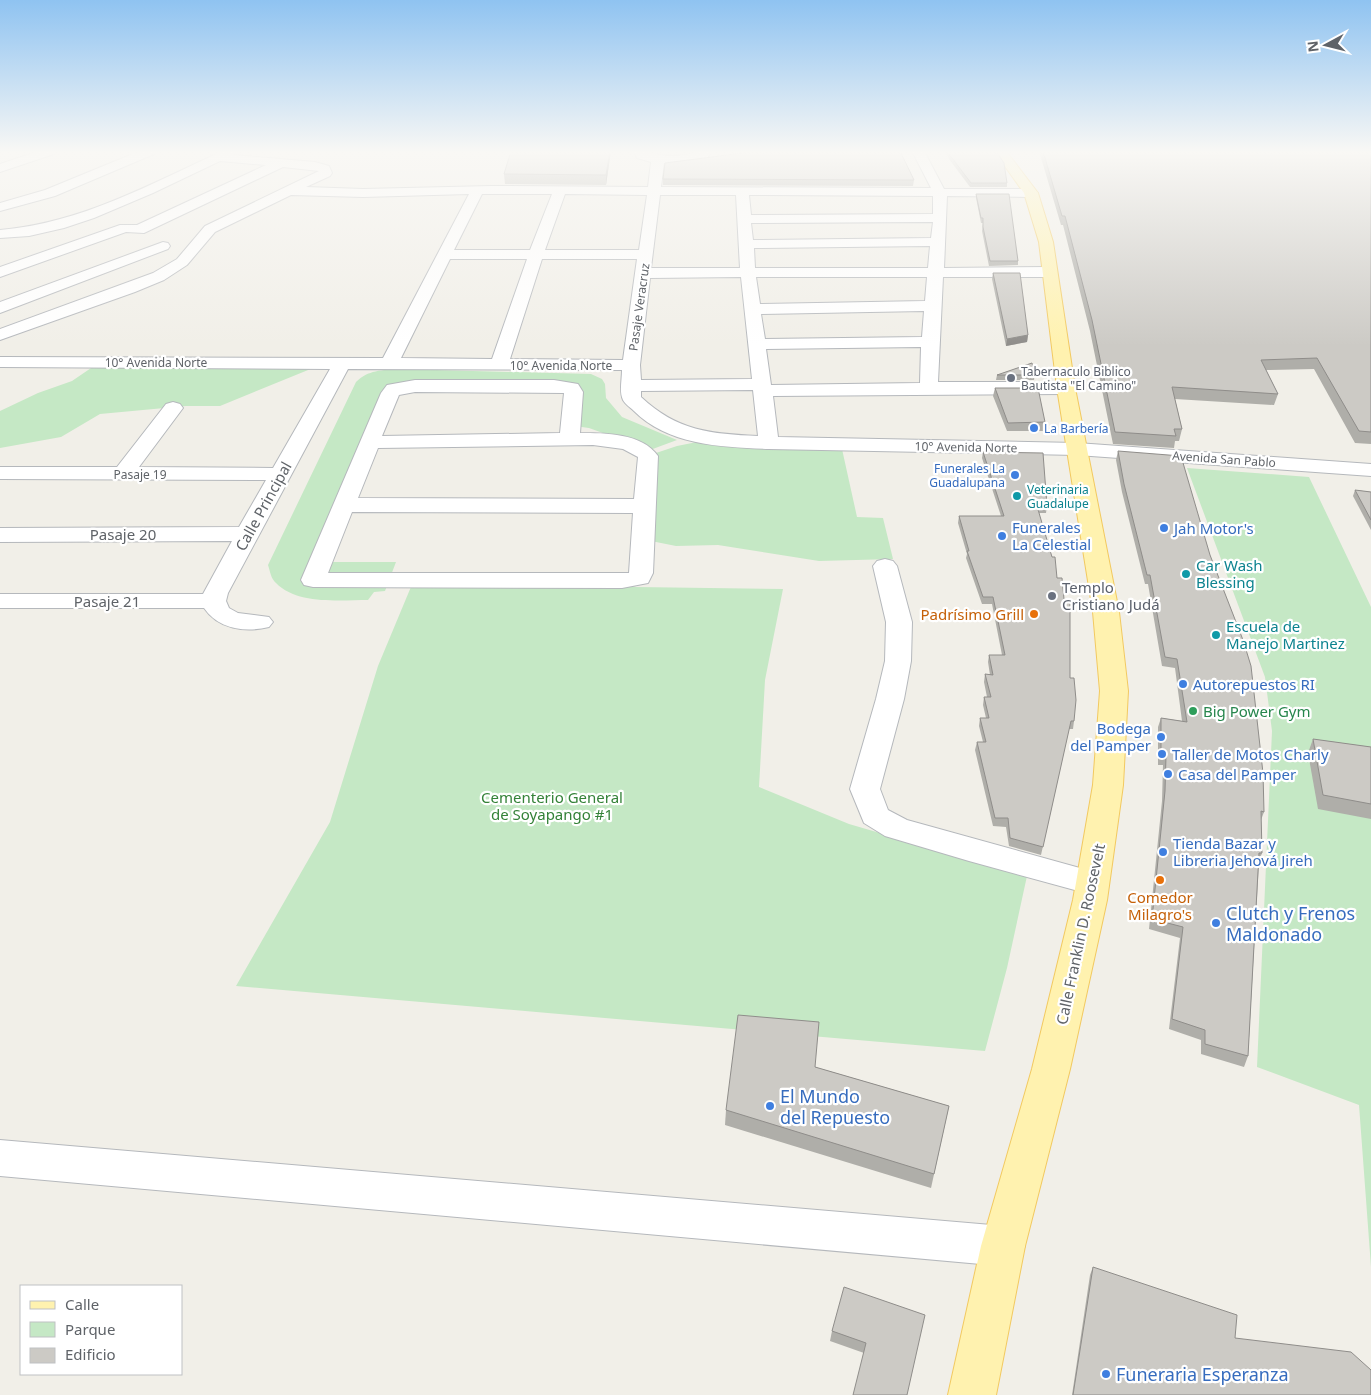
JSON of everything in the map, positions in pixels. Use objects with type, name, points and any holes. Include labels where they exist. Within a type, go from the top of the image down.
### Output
[{"type":"main road","name":"Calle Franklin D. Roosevelt","points":[[972,1395],[1003,1246],[1050,1069],[1093,883],[1108,785],[1114,691],[1106,612],[1076,449],[1046,242],[1040,216]]},
{"type":"street","points":[[4,235],[60,224],[86,216]]},
{"type":"street","points":[[0,272],[125,228],[139,230],[168,216]]},
{"type":"street","points":[[0,335],[134,287],[164,274],[188,255],[201,236],[239,216]]},
{"type":"street","points":[[389,364],[464,216]]},
{"type":"street","points":[[499,364],[550,216]]},
{"type":"street","name":"Pasaje Veracruz","points":[[631,365],[651,216]]},
{"type":"street","points":[[769,443],[748,272],[744,219],[940,218],[930,342],[929,388]]},
{"type":"street","points":[[746,244],[937,242]]},
{"type":"street","points":[[0,308],[163,246]]},
{"type":"street","points":[[444,255],[646,254]]},
{"type":"street","points":[[643,272],[1049,272]]},
{"type":"street","points":[[753,308],[933,306]]},
{"type":"street","points":[[758,344],[930,342]]},
{"type":"street","points":[[0,351],[2,366]]},
{"type":"street","name":"10° Avenida Norte","points":[[2,366],[41,361],[631,365],[630,386],[632,399],[652,418],[694,436],[724,441],[769,443],[1076,449]]},
{"type":"street","name":"Calle Principal","points":[[214,601],[222,579],[342,363]]},
{"type":"street","points":[[370,442],[569,439],[593,438],[644,450],[648,456],[641,573],[639,578],[632,580],[313,580],[390,393],[394,388],[401,386],[554,386],[571,388],[574,392],[569,439]]},
{"type":"street","points":[[630,386],[1066,388]]},
{"type":"street","points":[[123,474],[174,408]]},
{"type":"street","points":[[593,438],[652,418]]},
{"type":"street","name":"Avenida San Pablo","points":[[1076,449],[1371,470]]},
{"type":"street","name":"Pasaje 19","points":[[0,473],[280,474]]},
{"type":"street","points":[[344,505],[645,506]]},
{"type":"street","name":"Pasaje 20","points":[[0,535],[247,534]]},
{"type":"street","points":[[885,566],[899,622],[898,651],[890,699],[865,789],[875,816],[896,828],[914,834],[1093,883]]},
{"type":"street","name":"Pasaje 21","points":[[0,601],[214,601]]},
{"type":"street","points":[[214,601],[218,610],[232,621],[260,622]]},
{"type":"street","points":[[0,1158],[1003,1246]]},
{"type":"green space","points":[[94,366],[313,368],[220,406],[186,406],[100,414],[61,437],[0,448],[0,411],[38,393],[72,381]]},
{"type":"green space","points":[[399,369],[591,374],[602,379],[605,384],[606,398],[622,417],[677,440],[650,450],[589,428],[567,425],[569,396],[552,390],[398,391],[328,562],[396,562],[385,591],[374,592],[368,600],[320,600],[295,595],[276,583],[268,565],[356,382],[370,373]]},
{"type":"green space","points":[[697,442],[769,449],[842,449],[857,517],[883,518],[893,559],[819,561],[718,545],[676,546],[651,541],[653,454]]},
{"type":"green space","points":[[1187,468],[1309,477],[1371,607],[1371,1267],[1359,1105],[1257,1067],[1272,731],[1265,677]]},
{"type":"green space","name":"Cementerio General de Soyapango #1","points":[[413,582],[621,582],[636,587],[783,589],[765,680],[759,787],[849,824],[1027,876],[1007,968],[985,1051],[236,986],[330,822],[378,666]]},
{"type":"building","points":[[981,216],[1012,216],[1018,261],[990,261],[983,218]]},
{"type":"building","points":[[1065,216],[1371,216],[1371,432],[1359,431],[1317,358],[1261,360],[1278,394],[1172,387],[1182,429],[1174,429],[1176,436],[1115,432],[1092,320]]},
{"type":"building","points":[[993,273],[1020,273],[1028,335],[1007,339]]},
{"type":"building","points":[[1032,363],[1035,375],[997,375]]},
{"type":"building","points":[[995,388],[1038,388],[1045,422],[1008,423]]},
{"type":"building","points":[[1118,451],[1181,456],[1210,555],[1243,640],[1251,666],[1263,773],[1264,812],[1261,811],[1262,853],[1259,853],[1248,1056],[1205,1044],[1205,1030],[1172,1019],[1183,927],[1152,919],[1165,791],[1166,756],[1161,755],[1161,718],[1187,722],[1177,659],[1165,657],[1150,575],[1147,575],[1124,484]]},
{"type":"building","points":[[983,452],[1043,453],[1047,506],[1037,506],[1052,557],[1055,557],[1057,578],[1062,578],[1064,599],[1070,600],[1070,678],[1074,678],[1076,700],[1074,721],[1071,721],[1043,847],[1010,838],[1008,818],[995,818],[977,742],[986,742],[980,718],[989,718],[984,697],[991,697],[985,674],[993,675],[989,655],[1005,655],[993,597],[983,597],[967,551],[969,551],[959,516],[1004,516]]},
{"type":"building","points":[[1355,490],[1371,492],[1371,520]]},
{"type":"building","points":[[1313,739],[1371,747],[1371,804],[1323,795]]},
{"type":"building","points":[[738,1015],[819,1022],[815,1067],[949,1106],[934,1174],[726,1110]]},
{"type":"building","points":[[1093,1267],[1237,1315],[1235,1338],[1351,1352],[1371,1370],[1371,1395],[1073,1395]]},
{"type":"building","points":[[844,1287],[925,1315],[907,1395],[853,1395],[866,1343],[832,1331]]},
{"type":"place","name":"Tabernaculo Biblico Bautista \"El Camino\"","points":[[1011,378]]},
{"type":"place","name":"La Barbería","points":[[1034,428]]},
{"type":"place","name":"Funerales La Guadalupana","points":[[1015,475]]},
{"type":"place","name":"Veterinaria Guadalupe","points":[[1017,496]]},
{"type":"place","name":"Jah Motor's","points":[[1164,528]]},
{"type":"place","name":"Funerales La Celestial","points":[[1002,536]]},
{"type":"place","name":"Car Wash Blessing","points":[[1186,574]]},
{"type":"place","name":"Templo Cristiano Judá","points":[[1052,596]]},
{"type":"place","name":"Padrísimo Grill","points":[[1034,614]]},
{"type":"place","name":"Escuela de Manejo Martinez","points":[[1216,635]]},
{"type":"place","name":"Autorepuestos RI","points":[[1183,684]]},
{"type":"place","name":"Big Power Gym","points":[[1193,711]]},
{"type":"place","name":"Bodega del Pamper","points":[[1161,737]]},
{"type":"place","name":"Taller de Motos Charly","points":[[1162,754]]},
{"type":"place","name":"Casa del Pamper","points":[[1168,774]]},
{"type":"place","name":"Tienda Bazar y Libreria Jehová Jireh","points":[[1163,852]]},
{"type":"place","name":"Comedor Milagro's","points":[[1160,880]]},
{"type":"place","name":"Clutch y Frenos Maldonado","points":[[1216,923]]},
{"type":"place","name":"El Mundo del Repuesto","points":[[770,1106]]},
{"type":"place","name":"Funeraria Esperanza","points":[[1106,1374]]}]
